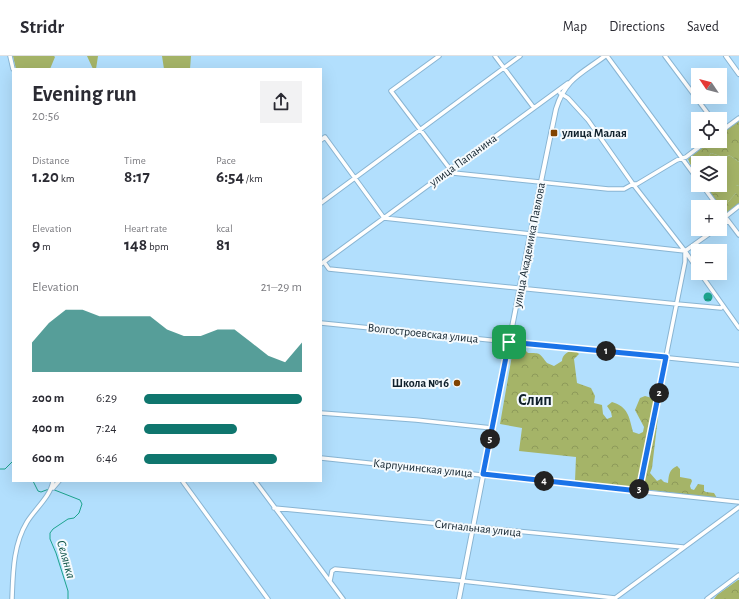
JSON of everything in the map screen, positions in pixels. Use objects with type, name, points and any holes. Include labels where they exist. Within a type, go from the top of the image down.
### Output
[{"type":"street","points":[[10,56],[13,68]]},
{"type":"street","points":[[439,56],[392,90],[453,173],[608,189],[624,189],[633,184],[637,184],[677,160],[686,157],[698,148]]},
{"type":"street","points":[[495,56],[534,108]]},
{"type":"street","points":[[322,202],[520,56]]},
{"type":"street","points":[[606,56],[691,170]]},
{"type":"street","name":"улица Академика Павлова","points":[[459,599],[530,235],[542,181],[550,126],[559,93],[570,82],[606,56]]},
{"type":"street","points":[[665,56],[707,112]]},
{"type":"street","points":[[726,56],[739,74]]},
{"type":"street","points":[[559,93],[568,98],[588,120],[633,184],[691,260]]},
{"type":"street","name":"улица Папанина","points":[[323,263],[534,108],[559,93]]},
{"type":"street","points":[[727,126],[739,118]]},
{"type":"street","points":[[323,139],[384,218],[685,251],[706,236]]},
{"type":"street","points":[[727,215],[739,206]]},
{"type":"street","points":[[728,221],[739,236]]},
{"type":"street","points":[[639,491],[677,304],[685,262],[685,251]]},
{"type":"street","points":[[323,263],[329,269],[677,304],[721,308],[723,306]]},
{"type":"street","points":[[705,280],[739,328]]},
{"type":"street","name":"Волгостроевская улица","points":[[322,323],[739,365]]},
{"type":"street","points":[[322,413],[416,420],[492,428]]},
{"type":"street","name":"Карпунинская улица","points":[[322,458],[739,502]]},
{"type":"street","points":[[52,489],[53,482]]},
{"type":"street","points":[[12,599],[13,574],[18,541],[27,522],[58,482]]},
{"type":"street","points":[[184,482],[268,599]]},
{"type":"street","points":[[256,482],[343,599]]},
{"type":"street","points":[[330,581],[331,574],[335,569],[462,581],[614,599],[739,507]]},
{"type":"street","name":"Сигнальная улица","points":[[274,508],[683,547]]},
{"type":"street","points":[[707,599],[739,575]]},
{"type":"green space","points":[[13,56],[55,57],[50,68],[16,68]]},
{"type":"green space","points":[[87,56],[98,56],[96,68],[93,68]]},
{"type":"green space","points":[[162,56],[191,56],[190,68],[164,68]]},
{"type":"green space","points":[[739,121],[739,162],[729,155],[727,157],[711,153],[709,156],[692,156],[702,148],[727,148],[727,130]]},
{"type":"green space","points":[[711,153],[720,156],[709,156]]},
{"type":"green space","points":[[729,155],[739,162],[739,185],[736,186],[736,193],[728,202],[727,200],[724,200],[719,193],[716,192],[727,192],[727,157]]},
{"type":"green space","points":[[691,157],[691,165],[690,164],[688,159]]},
{"type":"green space","points":[[739,185],[739,204],[727,213],[727,202],[736,193],[736,186]]},
{"type":"green space","points":[[710,192],[719,192],[722,194],[725,200],[716,200]]},
{"type":"green space","points":[[514,344],[525,345],[528,353],[539,354],[547,363],[554,366],[562,361],[563,356],[567,353],[576,351],[579,354],[574,359],[577,383],[591,388],[595,396],[594,403],[602,405],[603,414],[607,419],[612,417],[607,406],[612,402],[625,409],[633,432],[639,434],[643,432],[644,427],[635,410],[640,398],[645,396],[652,398],[655,403],[654,415],[658,417],[652,468],[650,473],[657,481],[661,479],[668,483],[672,469],[677,466],[680,469],[680,477],[691,479],[691,489],[694,490],[698,484],[704,485],[704,491],[714,493],[717,498],[575,481],[576,457],[519,451],[522,428],[500,424]]},
{"type":"green space","points":[[738,580],[739,599],[714,599],[717,595]]},
{"type":"water","points":[[708,292],[713,297],[708,302],[703,297]]},
{"type":"waterway","name":"Селянка","points":[[0,469],[5,469],[12,462]]},
{"type":"waterway","name":"Селянка","points":[[34,482],[38,491],[41,492],[49,489]]},
{"type":"waterway","name":"Селянка","points":[[52,489],[80,500],[82,504],[79,513],[74,518],[68,519],[53,529],[50,533],[50,539],[68,591],[68,599]]},
{"type":"place","name":"улица Малая","points":[[554,133]]},
{"type":"place","name":"Школа №16","points":[[457,383]]},
{"type":"district","name":"Слип","points":[[535,399]]},
{"type":"route","points":[[509,342],[666,357],[639,491],[483,474],[509,342]]}]
